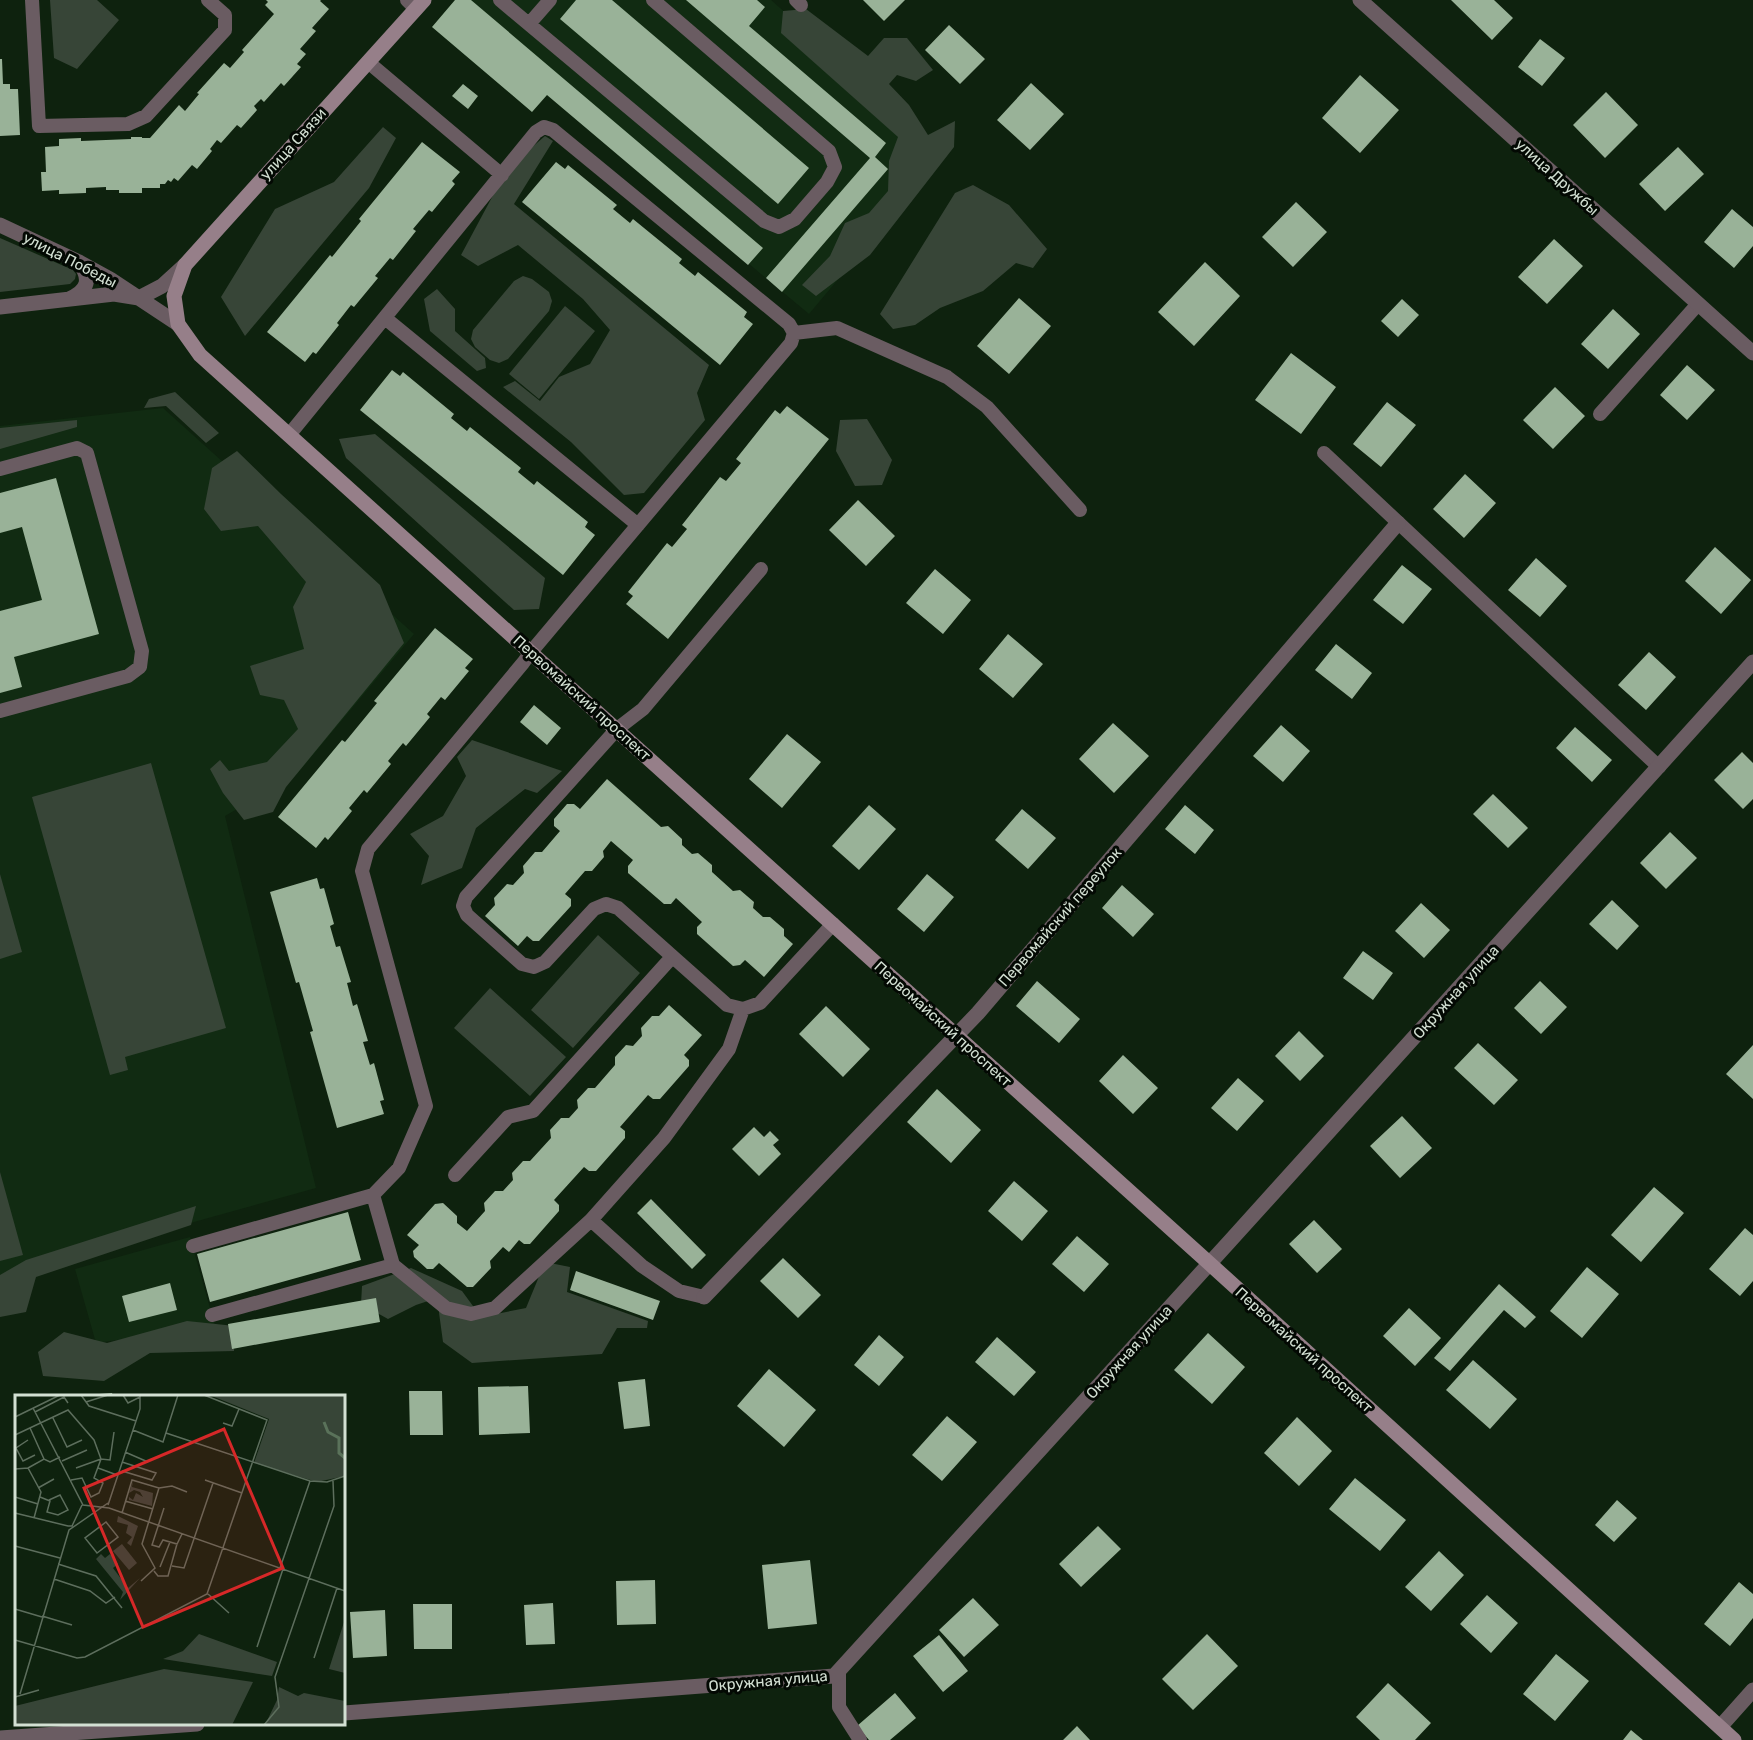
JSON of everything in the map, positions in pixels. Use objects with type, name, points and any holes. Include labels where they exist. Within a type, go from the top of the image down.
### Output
[{"type":"street","name":"улица Дружбы","points":[[1360,0],[1753,353]]},
{"type":"street","name":"улица Связи","points":[[174,296],[184,265],[368,62],[416,3]]},
{"type":"street","name":"улица Победы","points":[[0,225],[110,279],[178,324]]},
{"type":"street","points":[[69,299],[80,294],[87,284],[86,272],[79,262]]},
{"type":"street","points":[[0,308],[114,294],[139,298],[162,286],[184,265]]},
{"type":"street","name":"Первомайский проспект","points":[[174,296],[178,324],[200,355],[1209,1263],[1734,1740]]},
{"type":"street","name":"Первомайский переулок","points":[[704,1297],[986,1004],[1398,523]]},
{"type":"street","name":"Окружная улица","points":[[345,1713],[834,1676],[1753,662]]},
{"type":"street","points":[[1720,1727],[1753,1690]]},
{"type":"street","points":[[0,1738],[42,1738],[186,1725]]},
{"type":"lane","points":[[32,0],[39,126],[128,124],[147,116],[225,30],[225,15],[207,0]]},
{"type":"lane","points":[[501,0],[764,221],[778,226],[795,219],[827,182],[835,167],[829,151],[653,0]]},
{"type":"lane","points":[[529,24],[550,0]]},
{"type":"lane","points":[[368,62],[502,175]]},
{"type":"lane","points":[[193,1246],[373,1195],[399,1168],[426,1106],[362,871],[368,849],[791,342],[794,333],[789,324],[553,130],[544,127],[536,132],[289,435]]},
{"type":"lane","points":[[1600,414],[1698,304]]},
{"type":"lane","points":[[385,318],[638,525]]},
{"type":"lane","points":[[794,333],[837,328],[947,377],[987,408],[1080,510]]},
{"type":"lane","points":[[0,469],[77,448],[87,453],[142,651],[140,667],[128,676],[0,711]]},
{"type":"lane","points":[[1324,453],[1659,767]]},
{"type":"lane","points":[[761,569],[643,709],[617,729],[466,897],[463,906],[467,915],[522,964],[534,967],[545,962],[594,909],[606,904],[618,908],[727,1005],[743,1009],[760,1003],[833,924]]},
{"type":"lane","points":[[455,1175],[508,1117],[533,1111],[672,957]]},
{"type":"lane","points":[[373,1195],[393,1265],[446,1308],[471,1314],[495,1308],[591,1220],[664,1138],[729,1049],[743,1009]]},
{"type":"lane","points":[[591,1220],[642,1266],[679,1291],[704,1297]]},
{"type":"lane","points":[[212,1315],[393,1265]]},
{"type":"lane","points":[[839,1671],[839,1707],[860,1740]]},
{"type":"shaded area","points":[[50,0],[97,0],[119,20],[77,69],[54,58]]},
{"type":"shaded area","points":[[455,0],[771,0],[944,153],[809,314],[547,95],[532,112],[432,27]]},
{"type":"shaded area","points":[[806,9],[868,56],[884,38],[907,38],[933,70],[916,81],[897,75],[889,84],[909,105],[928,135],[955,121],[954,147],[870,255],[816,296],[802,285],[830,256],[845,223],[869,213],[888,191],[889,161],[898,137],[781,33],[783,11]]},
{"type":"shaded area","points":[[383,127],[396,138],[369,188],[245,336],[221,297],[275,209],[334,182]]},
{"type":"shaded area","points":[[545,136],[553,141],[514,204],[709,365],[697,393],[705,420],[644,493],[624,495],[571,442],[503,387],[515,381],[540,401],[559,377],[590,364],[610,330],[583,299],[518,245],[478,266],[461,255],[498,186],[523,155]]},
{"type":"shaded area","points":[[973,185],[1009,205],[1047,249],[1033,268],[1016,263],[983,291],[940,308],[915,325],[893,329],[880,314],[955,193]]},
{"type":"shaded area","points":[[0,238],[73,270],[76,274],[75,279],[70,284],[0,292]]},
{"type":"shaded area","points":[[523,276],[532,279],[549,292],[552,301],[549,311],[508,359],[499,363],[490,360],[475,347],[471,339],[473,330],[514,281]]},
{"type":"shaded area","points":[[437,289],[455,309],[455,331],[485,358],[486,368],[477,371],[430,331],[424,299]]},
{"type":"shaded area","points":[[565,306],[595,331],[539,399],[509,374]]},
{"type":"shaded area","points":[[175,392],[219,433],[206,443],[166,406],[144,408],[149,399]]},
{"type":"shaded area","points":[[163,408],[414,634],[297,774],[225,816],[316,1188],[0,1276],[0,426]]},
{"type":"shaded area","points":[[867,419],[892,460],[882,485],[855,486],[836,451],[840,420]]},
{"type":"shaded area","points":[[77,420],[77,427],[0,449],[0,428]]},
{"type":"shaded area","points":[[375,434],[545,578],[539,609],[514,610],[346,458],[339,439]]},
{"type":"shaded area","points":[[237,451],[380,585],[404,643],[286,787],[273,812],[244,820],[223,793],[210,769],[220,760],[229,771],[267,762],[298,729],[284,700],[260,695],[250,666],[304,649],[293,607],[306,582],[258,526],[221,531],[204,509],[212,468]]},
{"type":"shaded area","points":[[472,740],[562,771],[537,793],[525,789],[476,828],[462,868],[421,885],[429,856],[410,834],[443,816],[466,776],[457,757]]},
{"type":"shaded area","points":[[151,763],[226,1028],[125,1057],[128,1070],[110,1075],[32,797]]},
{"type":"shaded area","points":[[0,874],[22,952],[0,959]]},
{"type":"shaded area","points":[[598,935],[640,973],[573,1048],[531,1010]]},
{"type":"shaded area","points":[[490,988],[566,1057],[530,1096],[454,1028]]},
{"type":"shaded area","points":[[0,1172],[23,1255],[0,1261]]},
{"type":"shaded area","points":[[196,1206],[191,1225],[36,1277],[26,1312],[0,1317],[0,1275],[26,1260]]},
{"type":"shaded area","points":[[190,1237],[215,1326],[96,1343],[75,1269]]},
{"type":"shaded area","points":[[545,1262],[570,1267],[567,1292],[648,1321],[647,1328],[617,1328],[602,1354],[472,1363],[443,1342],[437,1298],[416,1305],[388,1319],[361,1304],[362,1286],[411,1268],[462,1291],[481,1317],[526,1308]]},
{"type":"shaded area","points":[[187,1321],[235,1326],[234,1351],[150,1353],[104,1381],[43,1376],[38,1352],[64,1332],[107,1343]]},
{"type":"building","points":[[266,0],[321,0],[329,9],[312,28],[316,31],[300,49],[306,54],[297,64],[301,67],[284,86],[281,83],[264,102],[261,99],[254,106],[257,110],[241,128],[237,125],[221,143],[217,140],[210,149],[212,151],[197,169],[192,165],[178,181],[174,178],[171,182],[168,180],[165,184],[160,184],[160,188],[142,188],[142,193],[119,193],[119,190],[106,190],[106,187],[86,188],[86,193],[59,194],[59,190],[42,191],[41,172],[46,172],[45,147],[59,146],[59,139],[81,138],[81,141],[131,139],[131,137],[150,138],[179,105],[185,111],[199,94],[197,93],[224,63],[230,68],[244,52],[242,50],[274,14],[265,5],[268,2]]},
{"type":"building","points":[[455,0],[471,0],[763,248],[748,265],[547,95],[532,112],[432,27]]},
{"type":"building","points":[[576,0],[612,0],[809,168],[778,204],[560,19]]},
{"type":"building","points":[[686,0],[757,0],[765,7],[749,26],[886,143],[875,157],[888,169],[782,292],[766,278],[870,158]]},
{"type":"building","points":[[863,0],[905,0],[884,21]]},
{"type":"building","points":[[1451,0],[1494,0],[1513,18],[1492,40]]},
{"type":"building","points":[[949,25],[985,59],[960,84],[925,50]]},
{"type":"building","points":[[1540,39],[1565,58],[1542,86],[1518,67]]},
{"type":"building","points":[[0,59],[2,59],[3,84],[10,84],[10,89],[18,89],[20,135],[0,136]]},
{"type":"building","points":[[1360,75],[1399,110],[1360,153],[1322,118]]},
{"type":"building","points":[[1031,83],[1064,114],[1030,150],[997,120]]},
{"type":"building","points":[[463,84],[478,96],[468,109],[452,96]]},
{"type":"building","points":[[1606,92],[1638,125],[1605,158],[1573,125]]},
{"type":"building","points":[[422,142],[460,172],[452,181],[455,184],[432,212],[429,210],[413,229],[416,231],[393,260],[390,258],[375,276],[378,278],[354,307],[351,305],[337,323],[339,325],[316,354],[313,352],[305,362],[267,332],[330,255],[332,257],[361,221],[359,219]]},
{"type":"building","points":[[1678,147],[1704,174],[1665,211],[1639,184]]},
{"type":"building","points":[[556,162],[565,169],[568,165],[617,205],[613,209],[630,223],[633,219],[682,259],[679,263],[695,276],[698,272],[747,312],[744,317],[753,324],[720,365],[522,202]]},
{"type":"building","points":[[1296,202],[1327,232],[1293,267],[1262,237]]},
{"type":"building","points":[[1732,209],[1753,227],[1753,246],[1734,268],[1704,242]]},
{"type":"building","points":[[1554,239],[1583,266],[1547,304],[1518,277]]},
{"type":"building","points":[[1205,262],[1240,296],[1194,346],[1158,312]]},
{"type":"building","points":[[1019,298],[1051,326],[1009,374],[977,346]]},
{"type":"building","points":[[1402,299],[1419,315],[1398,337],[1381,321]]},
{"type":"building","points":[[1613,309],[1640,334],[1608,369],[1581,344]]},
{"type":"building","points":[[1291,353],[1336,387],[1301,434],[1255,400]]},
{"type":"building","points":[[1687,365],[1715,390],[1687,420],[1660,395]]},
{"type":"building","points":[[392,370],[400,376],[403,372],[454,414],[451,418],[467,431],[470,427],[521,468],[518,472],[534,485],[537,481],[588,522],[585,527],[595,535],[563,575],[360,410]]},
{"type":"building","points":[[1555,387],[1585,416],[1553,449],[1523,420]]},
{"type":"building","points":[[1387,402],[1416,425],[1381,467],[1353,444]]},
{"type":"building","points":[[787,406],[829,439],[668,639],[626,604],[633,596],[628,592],[667,543],[672,547],[687,529],[682,525],[720,477],[726,481],[741,463],[736,459],[775,410],[780,414]]},
{"type":"building","points":[[1465,474],[1496,503],[1464,538],[1433,509]]},
{"type":"building","points":[[56,478],[99,634],[14,657],[22,687],[0,693],[0,611],[42,600],[22,527],[0,533],[0,493]]},
{"type":"building","points":[[858,500],[895,536],[866,566],[829,530]]},
{"type":"building","points":[[1715,547],[1751,580],[1721,614],[1685,581]]},
{"type":"building","points":[[1536,558],[1567,586],[1540,617],[1508,590]]},
{"type":"building","points":[[1402,565],[1432,589],[1403,624],[1373,600]]},
{"type":"building","points":[[935,569],[971,600],[943,634],[906,603]]},
{"type":"building","points":[[435,628],[473,659],[465,668],[469,671],[445,700],[441,697],[427,714],[430,717],[406,746],[403,743],[388,761],[391,764],[367,793],[364,790],[349,808],[352,811],[328,840],[325,837],[316,848],[278,817],[342,740],[345,742],[377,703],[374,701]]},
{"type":"building","points":[[1008,634],[1043,664],[1013,698],[979,669]]},
{"type":"building","points":[[1336,644],[1372,673],[1352,699],[1315,670]]},
{"type":"building","points":[[1649,652],[1676,677],[1646,710],[1618,685]]},
{"type":"building","points":[[534,705],[561,728],[547,745],[520,722]]},
{"type":"building","points":[[1113,723],[1149,756],[1114,793],[1079,759]]},
{"type":"building","points":[[1281,725],[1310,751],[1283,782],[1253,756]]},
{"type":"building","points":[[1575,727],[1612,760],[1592,782],[1556,748]]},
{"type":"building","points":[[787,734],[821,762],[782,808],[749,779]]},
{"type":"building","points":[[1742,752],[1753,763],[1753,799],[1743,809],[1714,780]]},
{"type":"building","points":[[607,779],[661,827],[668,826],[682,839],[682,845],[692,854],[698,853],[712,865],[712,872],[733,891],[740,890],[754,902],[753,908],[763,917],[770,917],[784,929],[784,936],[793,944],[764,977],[745,960],[740,965],[733,966],[697,934],[697,927],[702,922],[676,898],[671,904],[664,904],[628,873],[628,866],[633,860],[611,841],[603,851],[604,857],[592,871],[585,871],[565,894],[571,899],[571,906],[539,941],[533,941],[527,936],[518,946],[485,916],[495,905],[494,898],[507,884],[513,885],[524,873],[523,866],[535,852],[542,852],[560,831],[554,826],[554,819],[567,804],[574,804],[580,809]]},
{"type":"building","points":[[1493,794],[1528,828],[1508,848],[1473,814]]},
{"type":"building","points":[[869,805],[896,829],[859,870],[832,846]]},
{"type":"building","points":[[1185,805],[1214,830],[1195,854],[1165,829]]},
{"type":"building","points":[[1022,809],[1056,838],[1028,869],[995,840]]},
{"type":"building","points":[[1670,832],[1697,858],[1666,889],[1640,863]]},
{"type":"building","points":[[927,874],[954,897],[924,932],[897,909]]},
{"type":"building","points":[[317,878],[320,889],[324,888],[334,924],[330,926],[336,947],[340,946],[351,982],[347,983],[353,1006],[357,1004],[368,1041],[363,1042],[370,1065],[374,1063],[384,1100],[380,1101],[384,1114],[337,1128],[310,1032],[313,1031],[299,982],[296,983],[270,892]]},
{"type":"building","points":[[1122,885],[1154,914],[1133,937],[1102,908]]},
{"type":"building","points":[[1612,900],[1639,926],[1617,950],[1589,924]]},
{"type":"building","points":[[1421,903],[1450,930],[1424,958],[1395,931]]},
{"type":"building","points":[[1363,951],[1393,973],[1373,1000],[1343,978]]},
{"type":"building","points":[[1037,981],[1080,1019],[1059,1043],[1016,1006]]},
{"type":"building","points":[[1540,981],[1567,1007],[1541,1034],[1514,1008]]},
{"type":"building","points":[[669,1005],[702,1035],[684,1055],[689,1060],[689,1066],[660,1099],[653,1099],[648,1095],[620,1127],[625,1131],[625,1138],[596,1171],[589,1171],[584,1167],[554,1200],[559,1205],[559,1211],[530,1244],[524,1244],[519,1240],[509,1252],[503,1247],[490,1261],[491,1268],[473,1287],[467,1287],[439,1263],[433,1269],[427,1269],[414,1257],[413,1251],[419,1245],[407,1235],[435,1204],[443,1203],[457,1216],[457,1223],[467,1231],[485,1211],[484,1203],[495,1191],[503,1191],[513,1180],[512,1173],[523,1161],[530,1161],[551,1138],[550,1130],[561,1118],[569,1118],[578,1108],[577,1100],[588,1088],[595,1088],[615,1065],[615,1057],[626,1045],[633,1046],[642,1036],[641,1028],[652,1016],[659,1016]]},
{"type":"building","points":[[826,1006],[870,1049],[843,1077],[799,1034]]},
{"type":"building","points":[[1299,1031],[1324,1056],[1300,1081],[1275,1056]]},
{"type":"building","points":[[1478,1043],[1518,1080],[1494,1105],[1454,1068]]},
{"type":"building","points":[[1753,1045],[1753,1099],[1726,1074]]},
{"type":"building","points":[[1123,1055],[1158,1088],[1133,1114],[1099,1081]]},
{"type":"building","points":[[1238,1078],[1264,1101],[1237,1131],[1211,1108]]},
{"type":"building","points":[[937,1089],[981,1130],[951,1163],[907,1122]]},
{"type":"building","points":[[1402,1116],[1432,1148],[1400,1178],[1370,1146]]},
{"type":"building","points":[[754,1127],[764,1137],[770,1131],[779,1140],[773,1145],[781,1154],[759,1176],[732,1149]]},
{"type":"building","points":[[1014,1181],[1048,1211],[1022,1241],[988,1211]]},
{"type":"building","points":[[1654,1187],[1684,1213],[1641,1262],[1611,1235]]},
{"type":"building","points":[[651,1199],[706,1255],[692,1269],[637,1213]]},
{"type":"building","points":[[348,1212],[361,1260],[210,1302],[197,1254]]},
{"type":"building","points":[[1314,1220],[1342,1249],[1317,1273],[1289,1244]]},
{"type":"building","points":[[1745,1228],[1753,1235],[1753,1281],[1740,1296],[1709,1269]]},
{"type":"building","points":[[1077,1236],[1109,1264],[1084,1292],[1052,1264]]},
{"type":"building","points":[[783,1258],[821,1295],[798,1318],[760,1281]]},
{"type":"building","points":[[1587,1267],[1619,1294],[1582,1338],[1550,1311]]},
{"type":"building","points":[[576,1271],[660,1301],[653,1320],[570,1290]]},
{"type":"building","points":[[170,1283],[177,1310],[129,1322],[122,1296]]},
{"type":"building","points":[[1499,1284],[1536,1317],[1525,1328],[1504,1310],[1450,1371],[1434,1358]]},
{"type":"building","points":[[376,1298],[380,1322],[232,1349],[228,1324]]},
{"type":"building","points":[[1409,1308],[1441,1338],[1415,1366],[1383,1336]]},
{"type":"building","points":[[1208,1333],[1245,1367],[1212,1404],[1174,1370]]},
{"type":"building","points":[[879,1335],[904,1357],[879,1386],[854,1365]]},
{"type":"building","points":[[997,1337],[1036,1372],[1014,1396],[975,1362]]},
{"type":"building","points":[[1473,1360],[1517,1399],[1490,1429],[1446,1390]]},
{"type":"building","points":[[769,1369],[816,1410],[784,1447],[737,1406]]},
{"type":"building","points":[[645,1379],[650,1426],[624,1429],[618,1382]]},
{"type":"building","points":[[528,1386],[530,1433],[479,1435],[478,1387]]},
{"type":"building","points":[[409,1391],[442,1391],[443,1435],[410,1435]]},
{"type":"building","points":[[112,1393],[113,1395],[86,1395]]},
{"type":"building","points":[[947,1416],[977,1442],[942,1481],[912,1455]]},
{"type":"building","points":[[1297,1417],[1332,1451],[1299,1486],[1264,1453]]},
{"type":"building","points":[[1355,1478],[1406,1520],[1380,1551],[1329,1509]]},
{"type":"building","points":[[1617,1500],[1637,1518],[1614,1542],[1595,1525]]},
{"type":"building","points":[[1098,1526],[1121,1549],[1081,1587],[1059,1564]]},
{"type":"building","points":[[1439,1551],[1464,1575],[1431,1611],[1405,1587]]},
{"type":"building","points":[[810,1560],[817,1624],[768,1629],[762,1565]]},
{"type":"building","points":[[655,1580],[656,1624],[617,1625],[616,1581]]},
{"type":"building","points":[[1739,1582],[1753,1594],[1753,1618],[1730,1646],[1704,1624]]},
{"type":"building","points":[[1487,1595],[1518,1623],[1491,1653],[1460,1624]]},
{"type":"building","points":[[973,1598],[999,1625],[964,1657],[939,1630]]},
{"type":"building","points":[[553,1603],[555,1644],[526,1645],[524,1605]]},
{"type":"building","points":[[413,1604],[452,1604],[452,1649],[414,1649]]},
{"type":"building","points":[[385,1610],[387,1656],[353,1658],[350,1612]]},
{"type":"building","points":[[1207,1634],[1238,1666],[1193,1710],[1162,1679]]},
{"type":"building","points":[[939,1635],[968,1671],[943,1692],[913,1656]]},
{"type":"building","points":[[1556,1654],[1589,1681],[1555,1721],[1523,1694]]},
{"type":"building","points":[[1388,1683],[1431,1723],[1415,1740],[1380,1740],[1356,1717]]},
{"type":"building","points":[[895,1693],[916,1718],[890,1740],[869,1740],[857,1726]]},
{"type":"building","points":[[1077,1726],[1090,1740],[1063,1740]]},
{"type":"building","points":[[1631,1730],[1643,1740],[1623,1740]]}]
